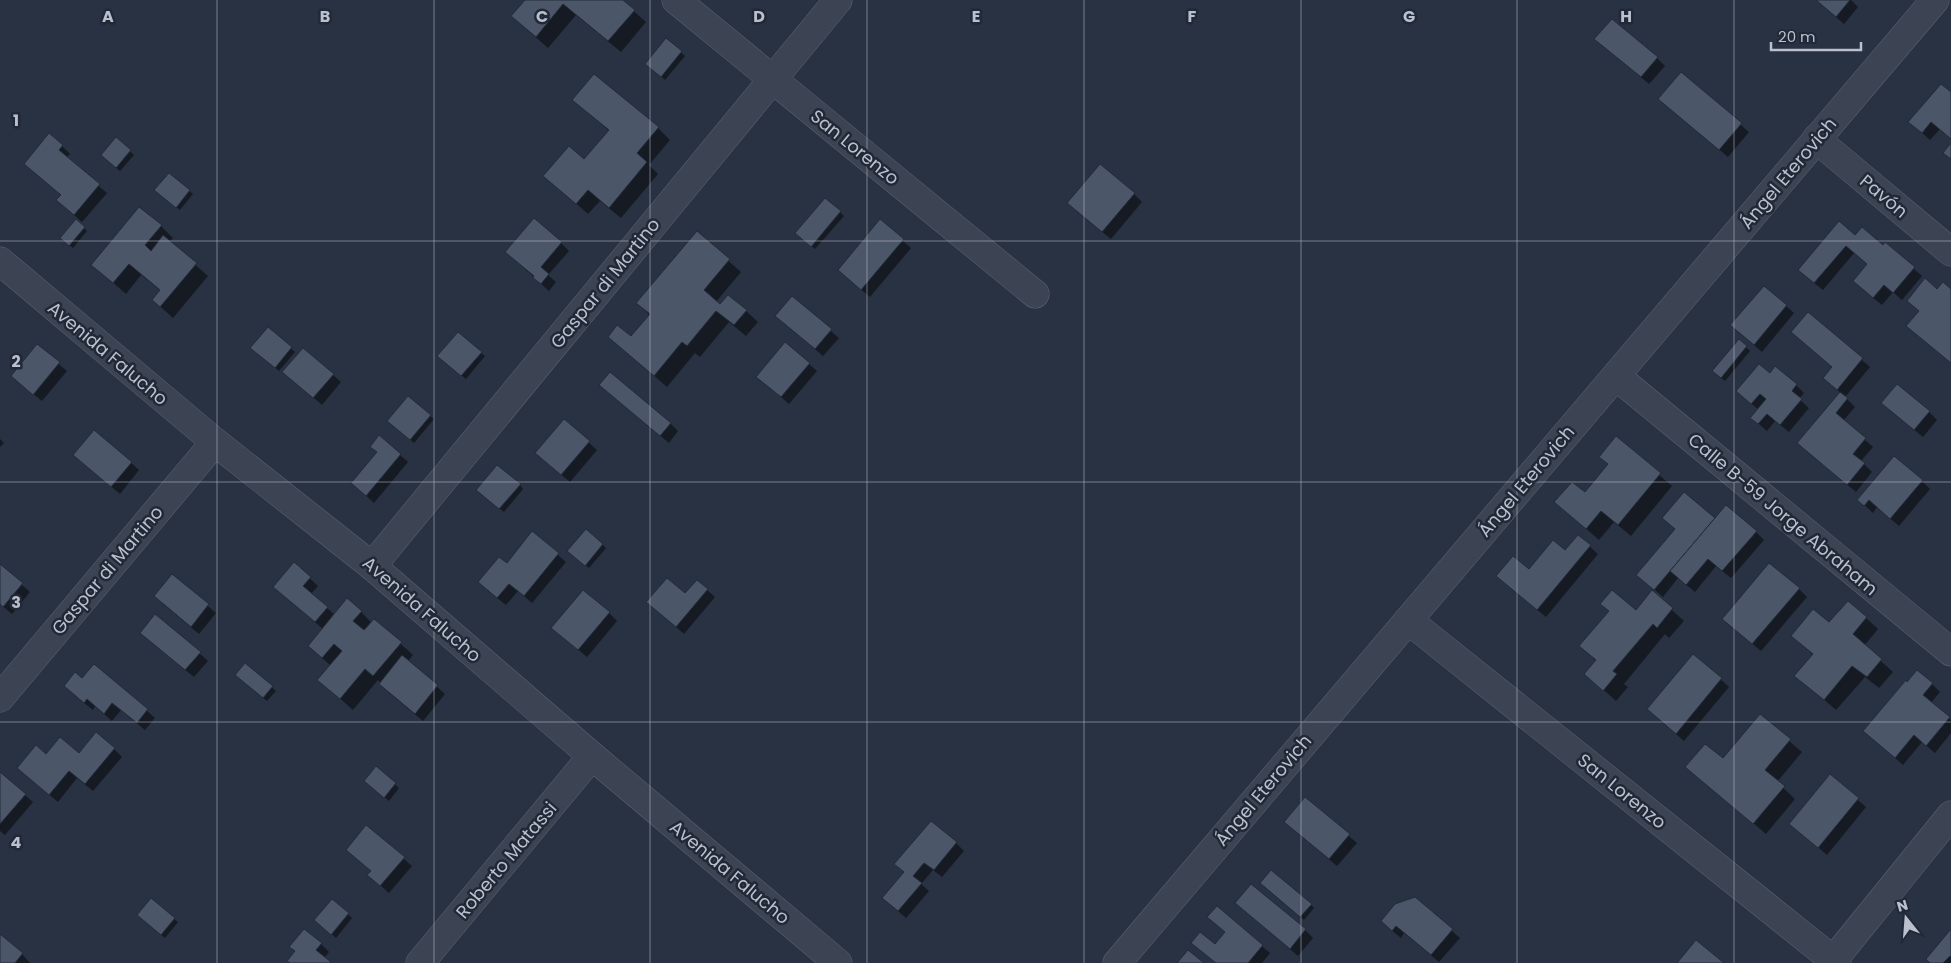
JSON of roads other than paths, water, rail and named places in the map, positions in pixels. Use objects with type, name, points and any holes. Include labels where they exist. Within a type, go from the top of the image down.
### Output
[{"type":"street","name":"San Lorenzo","points":[[676,0],[1035,294]]},
{"type":"street","name":"Gaspar di Martino","points":[[372,566],[838,0]]},
{"type":"street","name":"Ángel Eterovich","points":[[1116,963],[1935,0]]},
{"type":"street","name":"Pavón","points":[[1816,139],[1951,252]]},
{"type":"street","name":"Avenida Falucho","points":[[0,261],[215,442],[372,566],[592,756],[838,963]]},
{"type":"street","name":"Calle B-59 Jorge Abraham","points":[[1616,376],[1951,652]]},
{"type":"street","name":"Gaspar di Martino","points":[[0,698],[215,442]]},
{"type":"street","name":"San Lorenzo","points":[[1408,620],[1834,962]]},
{"type":"street","name":"Roberto Matassi","points":[[420,963],[592,756]]},
{"type":"street","points":[[1834,962],[1951,816]]}]
